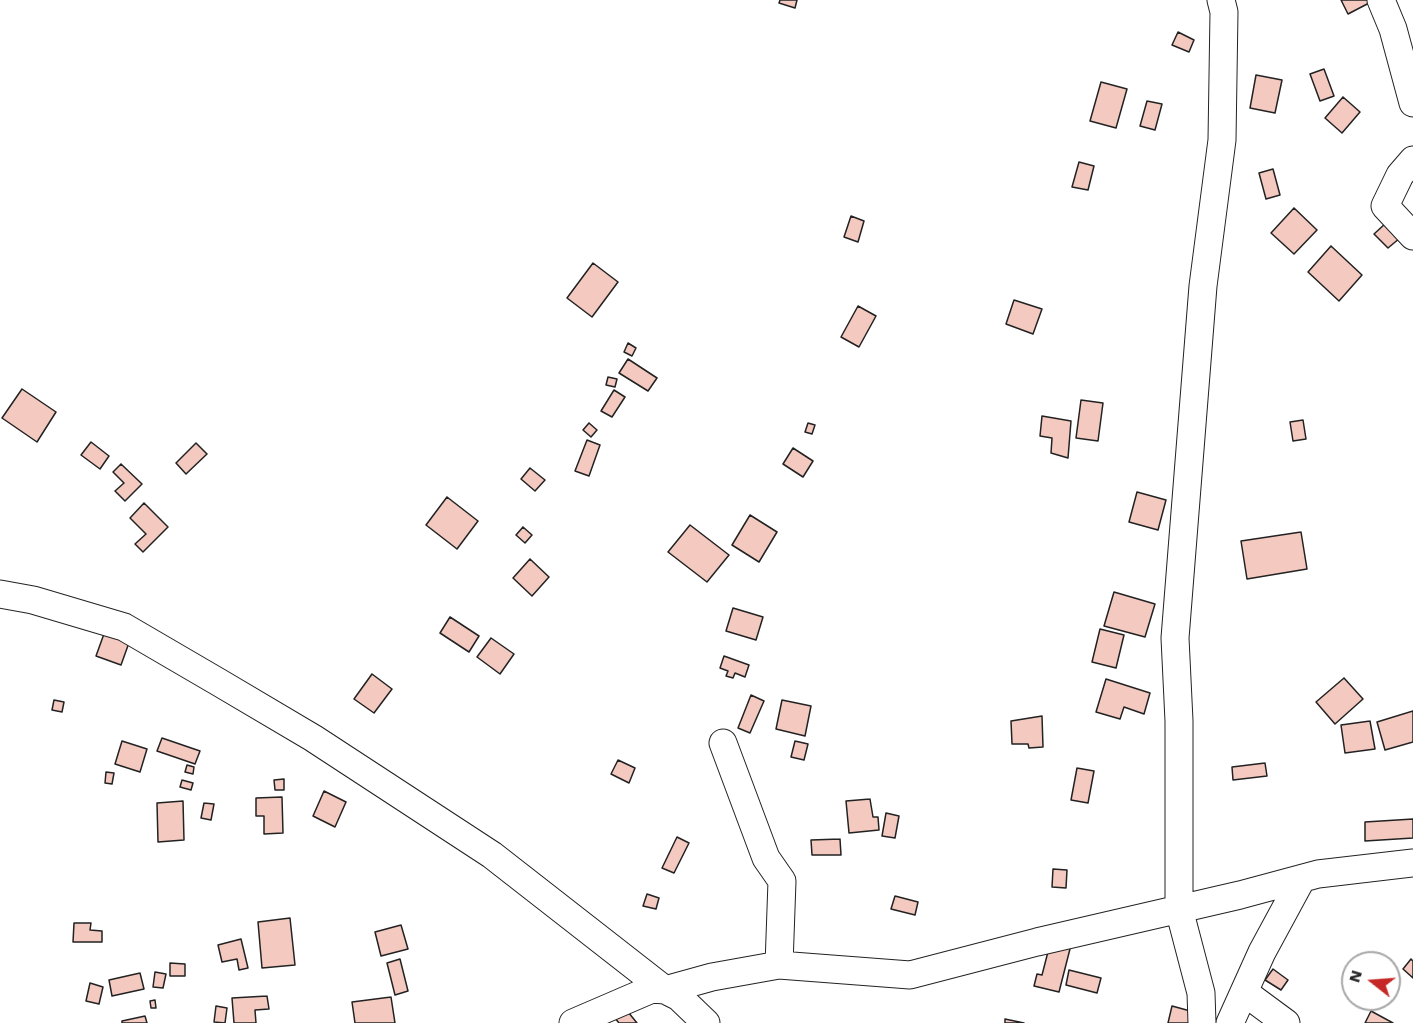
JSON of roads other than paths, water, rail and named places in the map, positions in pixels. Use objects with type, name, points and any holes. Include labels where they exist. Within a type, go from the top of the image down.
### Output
[{"type":"street","points":[[1202,1023],[1202,993],[1179,909],[1179,722],[1175,638],[1203,286],[1222,140],[1224,12],[1221,0]]},
{"type":"street","points":[[1382,0],[1393,29],[1413,103]]},
{"type":"street","points":[[1413,160],[1400,175],[1385,206],[1413,236]]},
{"type":"street","points":[[0,594],[33,600],[124,627],[313,738],[492,855],[665,990],[679,998],[706,1023]]},
{"type":"street","points":[[723,743],[766,858],[782,881],[779,965]]},
{"type":"street","points":[[573,1023],[652,990],[665,990],[712,976],[779,965],[910,975],[1318,874],[1413,863]]},
{"type":"street","points":[[1230,1023],[1262,952],[1300,880]]},
{"type":"street","points":[[1244,992],[1286,1023]]}]
